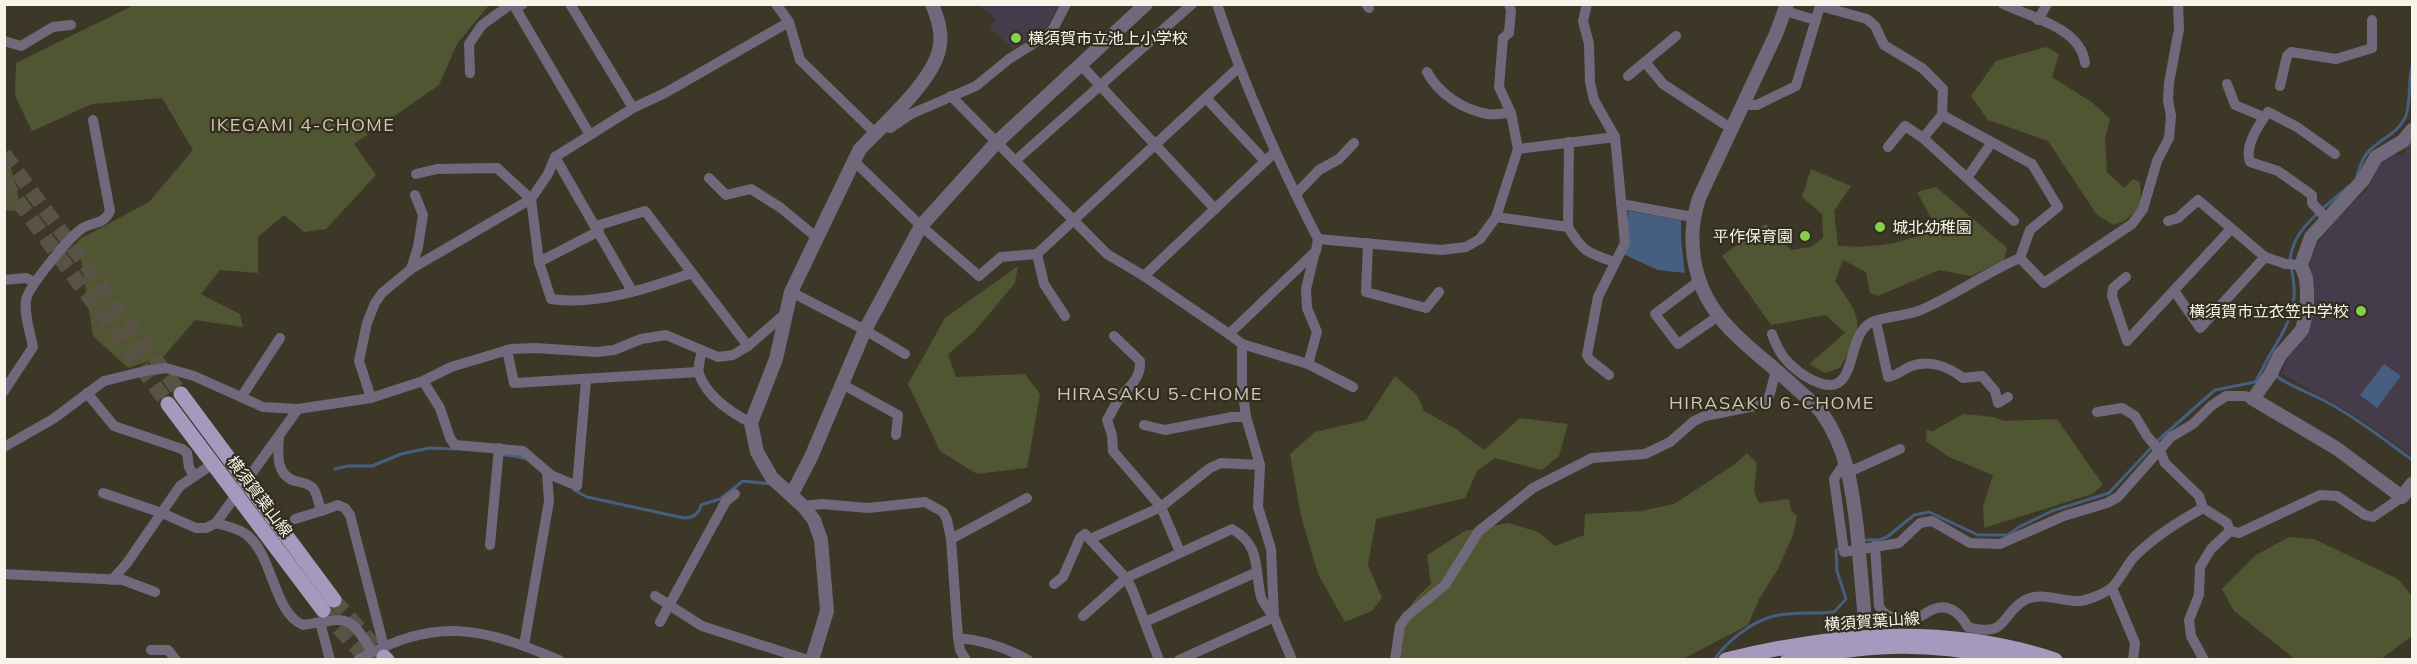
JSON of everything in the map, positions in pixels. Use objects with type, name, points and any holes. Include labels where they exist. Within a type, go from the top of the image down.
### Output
[{"type":"main road","name":"横須賀葉山線","points":[[181,394],[246,481],[326,611]]},
{"type":"main road","name":"横須賀葉山線","points":[[168,404],[326,611]]},
{"type":"main road","name":"横須賀葉山線","points":[[1728,659],[1774,648],[1919,635],[1991,643],[2023,649],[2055,660]]},
{"type":"main road","name":"横須賀葉山線","points":[[1788,660],[1867,641],[1989,654],[2014,660]]},
{"type":"street","points":[[470,73],[470,44],[482,25],[512,4]]},
{"type":"street","points":[[523,4],[516,9],[590,135]]},
{"type":"street","points":[[570,4],[633,108]]},
{"type":"street","points":[[776,4],[789,22],[800,60],[879,129],[890,128],[911,114],[976,86],[1009,59],[1047,35],[1053,29],[1066,4]]},
{"type":"street","points":[[812,660],[827,611],[821,540],[814,520],[803,506],[772,478],[757,452],[751,423],[776,359],[791,292],[860,149],[922,82],[935,61],[941,38],[940,26],[932,4]]},
{"type":"street","points":[[792,494],[811,457],[865,330],[921,226],[996,143],[1146,4]]},
{"type":"street","points":[[1015,161],[1192,4]]},
{"type":"street","points":[[1217,4],[1239,68],[1275,152],[1318,239],[1306,289],[1307,308],[1317,332],[1308,364]]},
{"type":"street","points":[[1318,239],[1441,250],[1466,247],[1480,238],[1496,217],[1518,149],[1511,113],[1498,87],[1503,38],[1509,33],[1511,11],[1509,4]]},
{"type":"street","points":[[1587,4],[1583,21],[1589,44],[1590,82],[1594,100],[1615,137],[1625,243],[1598,297],[1587,355],[1590,360],[1610,375]]},
{"type":"street","points":[[2003,4],[2060,29],[2084,52],[2085,63]]},
{"type":"street","points":[[2038,20],[2047,4]]},
{"type":"street","points":[[2020,258],[2044,282],[2132,224],[2143,209],[2157,161],[2169,138],[2171,116],[2168,100],[2169,83],[2179,29],[2178,4]]},
{"type":"street","points":[[1744,105],[1757,105],[1796,86],[1820,5],[1867,20],[1875,26],[1884,45],[1922,68],[1943,89],[1942,115],[1923,138]]},
{"type":"street","points":[[1815,20],[1787,8],[1700,196],[1693,217],[1692,246],[1699,280],[1717,317],[1784,370],[1820,411],[1833,431],[1848,466],[1857,530],[1867,641]]},
{"type":"street","points":[[2280,86],[2287,56],[2291,52],[2336,59],[2372,48],[2372,20]]},
{"type":"street","points":[[370,398],[359,361],[367,323],[382,293],[411,268],[531,199],[548,174],[555,156],[633,108],[665,93],[789,22]]},
{"type":"street","points":[[4,41],[21,46],[53,27],[71,25]]},
{"type":"street","points":[[1628,76],[1676,36]]},
{"type":"street","points":[[1645,62],[1663,84],[1732,129]]},
{"type":"street","points":[[1081,65],[1215,208]]},
{"type":"street","points":[[854,161],[921,226],[979,276],[1001,257],[1037,254],[1239,68]]},
{"type":"street","points":[[1427,72],[1442,92],[1458,103],[1488,114],[1511,113]]},
{"type":"street","points":[[2227,84],[2235,105],[2264,117]]},
{"type":"street","points":[[951,96],[1107,254],[1144,276],[1242,344],[1308,364],[1353,387]]},
{"type":"street","points":[[1206,98],[1265,161]]},
{"type":"street","points":[[2322,214],[2312,203],[2312,195],[2278,171],[2250,162],[2248,158],[2254,136],[2268,112],[2297,127],[2335,154]]},
{"type":"street","points":[[1772,334],[1784,370],[1820,385],[1837,383],[1847,374],[1859,335],[1864,328],[1876,321],[1922,310],[1993,270],[2020,258],[2030,230],[2058,207],[2032,164],[1942,115]]},
{"type":"street","points":[[4,390],[33,346],[26,299],[34,282],[81,228],[101,222],[108,217],[110,211],[93,120]]},
{"type":"street","points":[[1888,147],[1905,126],[1923,138],[2014,221]]},
{"type":"street","points":[[2253,399],[2270,375],[2280,355],[2302,330],[2307,310],[2307,291],[2306,278],[2301,265],[2322,214],[2363,180],[2376,157],[2403,141],[2412,130]]},
{"type":"street","points":[[1518,149],[1615,137]]},
{"type":"street","points":[[1569,142],[1568,227],[1579,246],[1588,253],[1614,262]]},
{"type":"street","points":[[1967,178],[1992,142]]},
{"type":"street","points":[[1296,194],[1319,170],[1340,159],[1354,143]]},
{"type":"street","points":[[1144,276],[1275,152]]},
{"type":"street","points":[[555,156],[632,291]]},
{"type":"street","points":[[416,174],[436,169],[497,168],[531,199],[539,261],[551,299],[573,302],[632,291],[692,273]]},
{"type":"street","points":[[709,178],[726,195],[752,189],[781,208],[816,237]]},
{"type":"street","points":[[411,268],[418,247],[423,215],[415,195]]},
{"type":"street","points":[[2168,221],[2178,218],[2198,200],[2265,257],[2286,264],[2301,265]]},
{"type":"street","points":[[1621,204],[1693,217]]},
{"type":"street","points":[[539,261],[597,228],[645,211],[747,346]]},
{"type":"street","points":[[1496,217],[1568,227]]},
{"type":"street","points":[[2126,277],[2114,288],[2112,296],[2127,341],[2231,229]]},
{"type":"street","points":[[1368,243],[1366,292],[1426,308],[1439,292]]},
{"type":"street","points":[[1229,334],[1316,251]]},
{"type":"street","points":[[1037,254],[1044,284],[1065,316]]},
{"type":"street","points":[[2175,291],[2200,328],[2265,257]]},
{"type":"street","points":[[4,280],[26,278],[34,282]]},
{"type":"street","points":[[1699,280],[1655,314],[1678,344],[1717,317]]},
{"type":"street","points":[[791,292],[865,330],[905,354]]},
{"type":"street","points":[[4,447],[53,419],[104,381],[124,375],[166,368],[194,376],[263,407],[298,409],[370,398],[423,381],[451,367],[507,350],[535,348],[597,352],[614,350],[641,339],[666,335],[718,357],[733,355],[786,313]]},
{"type":"street","points":[[1876,321],[1888,377],[1900,374],[1909,367],[1940,365],[1953,370],[1963,378],[1982,376],[1995,391],[1998,403],[2008,397]]},
{"type":"street","points":[[1113,336],[1140,361],[1135,383],[1122,396],[1107,420],[1112,435],[1113,451],[1161,507],[1180,552]]},
{"type":"street","points":[[242,396],[280,338]]},
{"type":"street","points":[[1242,344],[1242,385],[1246,417],[1260,465],[1258,507],[1270,549],[1274,617]]},
{"type":"street","points":[[507,350],[514,383],[698,372]]},
{"type":"street","points":[[702,350],[698,372],[714,396],[723,406],[751,423]]},
{"type":"street","points":[[1395,660],[1400,626],[1407,616],[1445,585],[1479,531],[1533,488],[1592,458],[1645,454],[1670,442],[1694,421],[1705,416],[1765,404],[1772,394],[1771,382],[1784,370]]},
{"type":"street","points":[[423,381],[440,408],[450,438],[455,445],[523,451],[548,473],[577,486],[586,380]]},
{"type":"street","points":[[842,384],[898,415],[896,435]]},
{"type":"street","points":[[87,393],[114,426],[182,449],[187,453],[189,467],[194,476]]},
{"type":"street","points":[[1900,449],[1848,466],[1834,479],[1844,552],[1899,543],[1920,523],[1932,521],[1970,543],[2000,544],[2064,516],[2107,503],[2118,497],[2171,437],[2193,424],[2211,406],[2226,396],[2245,396],[2253,399],[2336,448],[2402,497]]},
{"type":"street","points":[[2097,412],[2122,408],[2129,411],[2160,451],[2165,463],[2174,474],[2199,496],[2203,508],[2227,524],[2230,531]]},
{"type":"street","points":[[104,493],[162,513],[196,528],[206,528],[216,523],[298,409]]},
{"type":"street","points":[[1144,425],[1165,430],[1232,417],[1246,417]]},
{"type":"street","points":[[279,436],[278,462],[283,472],[291,480],[304,483],[313,489],[321,511]]},
{"type":"street","points":[[490,545],[499,448]]},
{"type":"street","points":[[112,580],[127,563],[180,486],[214,463]]},
{"type":"street","points":[[1090,539],[1161,507],[1210,468],[1221,463],[1260,465]]},
{"type":"street","points":[[524,645],[549,501],[548,473]]},
{"type":"street","points":[[2204,660],[2191,636],[2189,620],[2199,595],[2200,567],[2211,549],[2230,531],[2240,532],[2320,495],[2337,496],[2365,515],[2373,517],[2402,497],[2412,484]]},
{"type":"street","points":[[660,622],[722,509],[735,494]]},
{"type":"street","points":[[951,539],[1027,498]]},
{"type":"street","points":[[803,506],[822,504],[868,508],[925,502],[943,512],[951,539],[960,651],[966,660]]},
{"type":"street","points":[[295,519],[338,505],[345,508],[350,515],[382,654]]},
{"type":"street","points":[[1875,546],[1879,606],[1882,613],[1889,617],[1905,619],[1923,615],[1934,609],[1946,608],[1961,615],[1968,627],[1989,631],[2003,623],[2027,598],[2081,601],[2112,588],[2126,566],[2138,553],[2180,521],[2203,508]]},
{"type":"street","points":[[216,523],[245,533],[254,542],[263,554],[289,616],[303,625],[326,611]]},
{"type":"street","points":[[1083,616],[1126,578],[1232,529],[1254,551],[1262,599],[1274,617],[1292,660]]},
{"type":"street","points":[[1054,584],[1063,577],[1080,538],[1085,534],[1126,578],[1159,660]]},
{"type":"street","points":[[1144,622],[1257,572]]},
{"type":"street","points":[[4,574],[123,580],[155,592]]},
{"type":"street","points":[[2112,588],[2135,643],[2133,660]]},
{"type":"street","points":[[655,596],[702,626],[807,660]]},
{"type":"street","points":[[326,611],[355,625],[382,654]]},
{"type":"street","points":[[326,611],[330,660]]},
{"type":"street","points":[[1179,660],[1274,617]]},
{"type":"street","points":[[358,660],[382,654],[402,638],[445,630],[497,637],[524,645],[559,660]]},
{"type":"street","points":[[958,638],[982,640],[1008,648],[1028,660]]},
{"type":"street","points":[[151,650],[168,650],[176,660]]},
{"type":"shaded area","name":"横須賀市立池上小学校","points":[[978,5],[1059,5],[1047,27],[1013,49],[989,27],[996,19]]},
{"type":"shaded area","name":"横須賀市立衣笠中学校","points":[[2412,141],[2412,456],[2362,420],[2281,373],[2288,356],[2307,334],[2314,288],[2310,261],[2317,243],[2341,214],[2367,189],[2378,164],[2391,155],[2405,155],[2406,147]]},
{"type":"green space","points":[[136,4],[489,5],[457,44],[439,85],[354,144],[376,175],[326,229],[304,232],[284,215],[258,237],[258,273],[220,270],[201,294],[240,314],[243,327],[195,320],[164,356],[128,368],[93,336],[78,240],[149,202],[193,150],[162,98],[92,104],[32,131],[15,96],[16,63]]},
{"type":"green space","points":[[2046,47],[2059,54],[2052,77],[2093,103],[2110,119],[2105,139],[2107,172],[2124,188],[2133,179],[2140,182],[2141,205],[2126,220],[2114,225],[2097,215],[2048,141],[1988,120],[1971,96],[1996,61]]},
{"type":"green space","points":[[5,145],[22,210],[5,211]]},
{"type":"green space","points":[[1811,169],[1851,186],[1834,211],[1838,246],[1889,244],[1937,229],[1917,192],[1936,187],[2007,248],[2004,260],[1971,276],[1939,270],[1878,296],[1870,293],[1866,272],[1843,260],[1835,281],[1855,314],[1857,332],[1840,368],[1825,373],[1809,364],[1845,333],[1826,315],[1771,325],[1722,256],[1766,224],[1791,250],[1811,247],[1823,238],[1822,214],[1802,197]]},
{"type":"green space","points":[[1018,266],[1015,283],[974,332],[948,354],[956,377],[1025,374],[1040,394],[1027,468],[977,474],[940,451],[908,384],[945,318]]},
{"type":"green space","points":[[1395,376],[1417,395],[1424,411],[1456,429],[1484,450],[1520,418],[1568,424],[1559,456],[1542,470],[1495,458],[1477,471],[1465,498],[1376,519],[1368,565],[1382,598],[1372,611],[1345,622],[1318,574],[1301,516],[1290,454],[1315,432],[1366,420]]},
{"type":"green space","points":[[1963,414],[1993,417],[2004,421],[2057,419],[2103,485],[2092,494],[1984,528],[1983,506],[1993,475],[1949,457],[1926,441],[1927,430],[1933,431]]},
{"type":"green space","points":[[1747,453],[1757,463],[1754,492],[1759,503],[1789,499],[1791,510],[1797,516],[1793,535],[1778,569],[1759,599],[1748,625],[1683,659],[1400,660],[1400,647],[1407,614],[1417,597],[1431,584],[1427,555],[1465,531],[1508,523],[1538,532],[1555,546],[1584,535],[1585,514],[1641,511],[1674,504],[1735,464]]},
{"type":"green space","points":[[2289,537],[2314,539],[2398,579],[2412,596],[2412,636],[2381,659],[2295,659],[2234,611],[2222,589],[2256,555]]},
{"type":"water","points":[[1628,211],[1681,220],[1685,273],[1658,270],[1623,254],[1628,244]]},
{"type":"water","points":[[2384,364],[2401,376],[2377,408],[2360,395]]},
{"type":"waterway","points":[[2356,179],[2367,153],[2398,128],[2405,118],[2412,67]]},
{"type":"waterway","points":[[2322,209],[2349,186]]},
{"type":"waterway","points":[[2290,260],[2299,234],[2318,213]]},
{"type":"waterway","points":[[2156,442],[2215,390],[2255,382],[2292,312],[2294,280],[2291,267]]},
{"type":"waterway","points":[[2274,374],[2346,414],[2412,460]]},
{"type":"waterway","points":[[1863,540],[1879,540],[1887,537],[1914,515],[1929,512],[1978,535],[2008,535],[2052,511],[2109,493],[2152,447]]},
{"type":"waterway","points":[[335,469],[348,466],[372,466],[401,454],[429,448],[455,449]]},
{"type":"waterway","points":[[500,454],[524,458]]},
{"type":"waterway","points":[[574,490],[587,497],[684,518],[695,515],[701,505],[720,499],[743,481],[771,484]]},
{"type":"waterway","points":[[1714,660],[1740,633],[1765,619],[1788,614],[1834,612],[1846,599],[1837,571],[1836,550],[1840,548]]},
{"type":"tunnel","points":[[4,154],[181,394]]},
{"type":"tunnel","points":[[4,182],[168,404]]},
{"type":"tunnel","points":[[334,600],[384,657]]},
{"type":"tunnel","points":[[323,611],[368,660]]},
{"type":"place","name":"横須賀市立池上小学校","points":[[1016,38]]},
{"type":"place","name":"城北幼稚園","points":[[1880,227]]},
{"type":"place","name":"平作保育園","points":[[1805,236]]},
{"type":"place","name":"横須賀市立衣笠中学校","points":[[2361,311]]},
{"type":"district","name":"IKEGAMI 4-CHOME","points":[[303,125]]},
{"type":"district","name":"HIRASAKU 5-CHOME","points":[[1160,394]]},
{"type":"district","name":"HIRASAKU 6-CHOME","points":[[1772,403]]}]
